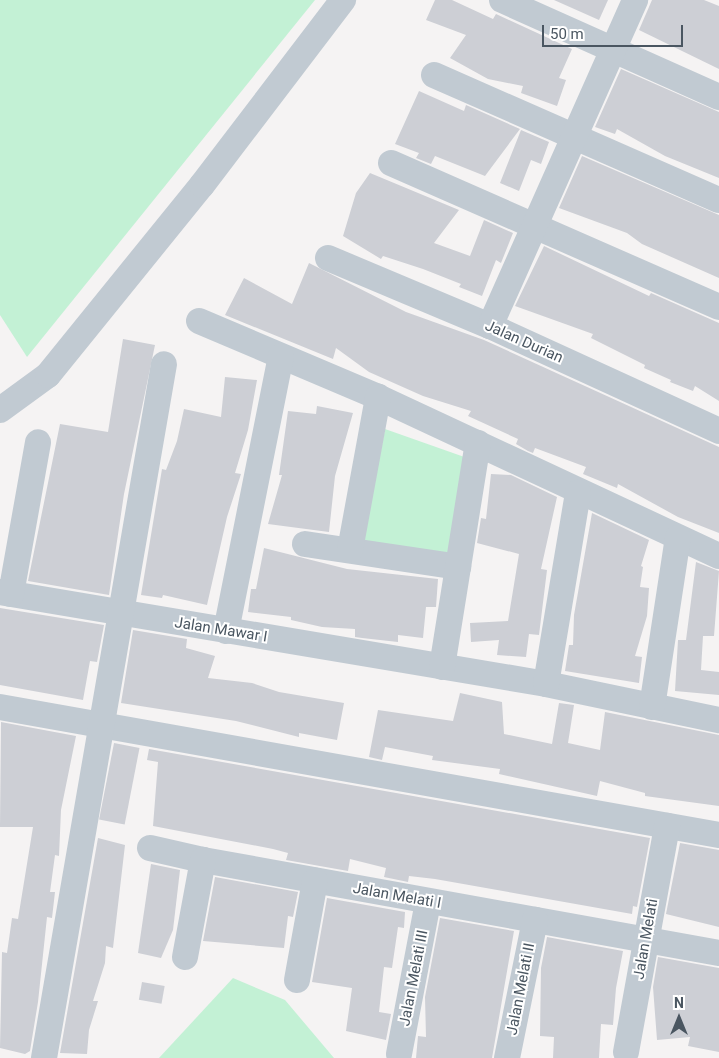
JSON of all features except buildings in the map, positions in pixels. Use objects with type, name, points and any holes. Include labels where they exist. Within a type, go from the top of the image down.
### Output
[{"type":"street","points":[[0,410],[31,391],[48,375],[202,185],[343,0]]},
{"type":"street","points":[[502,0],[719,97]]},
{"type":"street","points":[[490,326],[635,0]]},
{"type":"street","points":[[434,75],[719,200]]},
{"type":"street","points":[[392,163],[719,307]]},
{"type":"street","name":"Jalan Durian","points":[[328,258],[490,326],[719,431]]},
{"type":"street","points":[[199,320],[378,397],[478,443],[578,493],[719,556]]},
{"type":"street","points":[[226,631],[281,356]]},
{"type":"street","points":[[44,1058],[164,364]]},
{"type":"street","points":[[350,550],[378,397]]},
{"type":"street","points":[[6,593],[38,442]]},
{"type":"street","points":[[442,667],[478,443]]},
{"type":"street","points":[[546,684],[578,493]]},
{"type":"street","points":[[652,707],[678,538]]},
{"type":"street","points":[[305,544],[458,567]]},
{"type":"street","name":"Jalan Mawar I","points":[[6,593],[121,614],[546,684],[719,720]]},
{"type":"street","points":[[0,707],[719,835]]},
{"type":"street","name":"Jalan Melati","points":[[626,1052],[667,826]]},
{"type":"street","name":"Jalan Melati I","points":[[150,848],[203,860],[428,902],[719,953]]},
{"type":"street","points":[[185,957],[203,860]]},
{"type":"street","points":[[297,980],[315,881]]},
{"type":"street","name":"Jalan Melati III","points":[[399,1054],[428,902]]},
{"type":"street","name":"Jalan Melati II","points":[[508,1058],[535,920]]},
{"type":"green space","points":[[0,0],[315,0],[27,357],[0,315]]},
{"type":"green space","points":[[385,429],[470,459],[455,555],[363,544]]},
{"type":"green space","points":[[233,978],[285,1000],[334,1058],[159,1058]]}]
